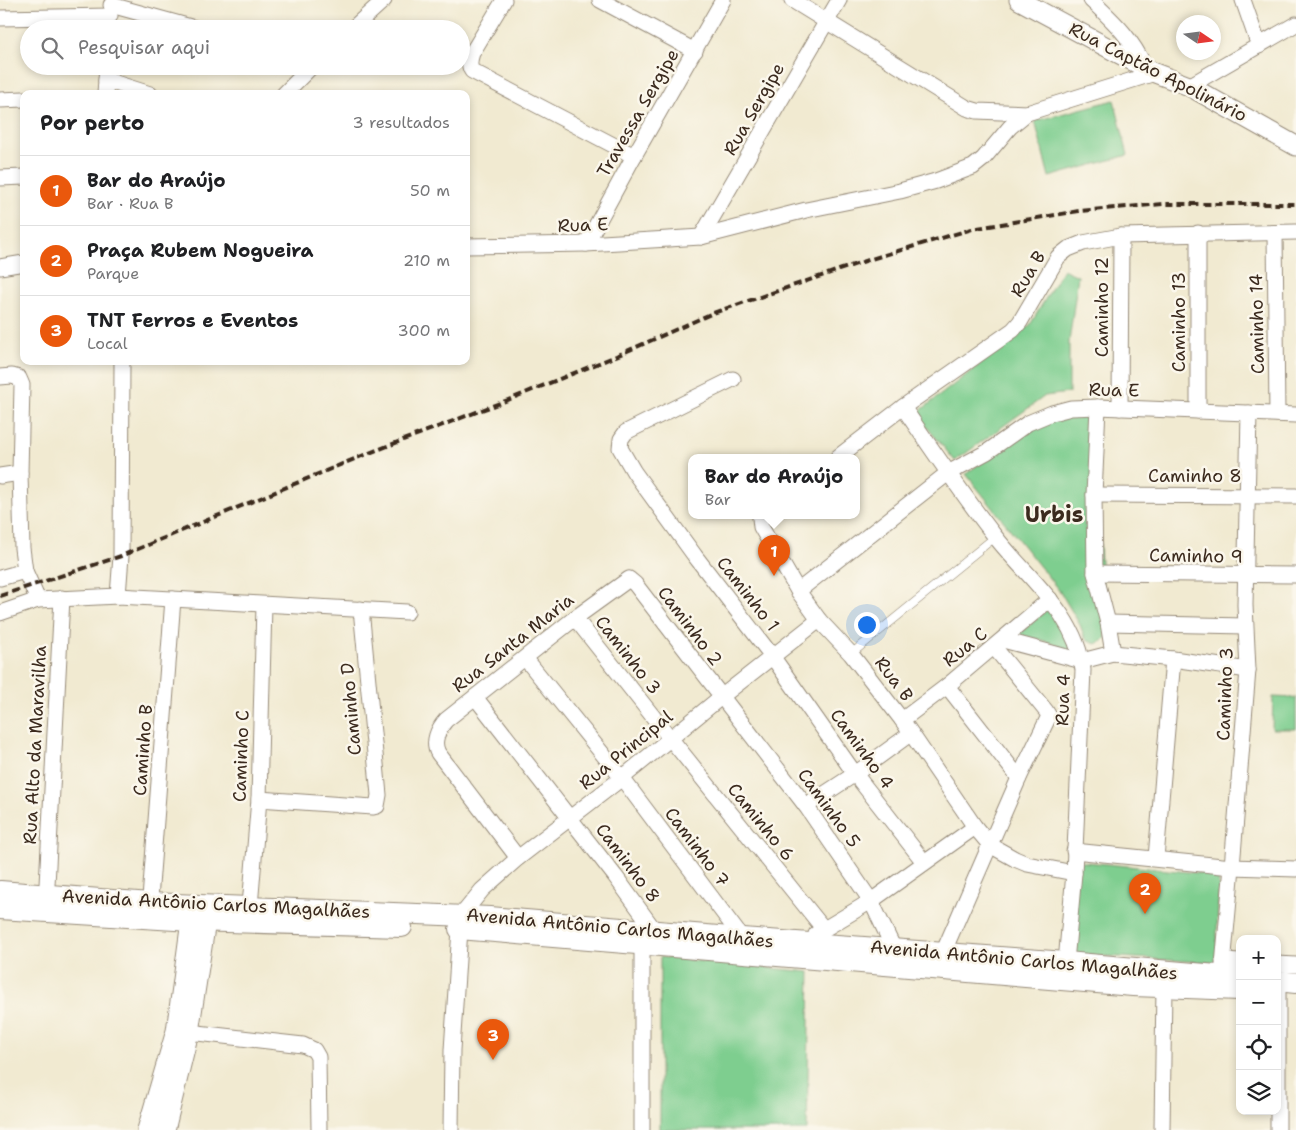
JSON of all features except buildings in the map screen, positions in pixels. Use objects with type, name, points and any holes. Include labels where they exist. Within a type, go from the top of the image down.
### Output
[{"type":"main road","name":"Avenida Antônio Carlos Magalhães","points":[[0,891],[46,904]]},
{"type":"main road","name":"Avenida Antônio Carlos Magalhães","points":[[0,909],[46,904],[250,915],[461,922],[647,935],[1066,970],[1228,971]]},
{"type":"main road","name":"Avenida Antônio Carlos Magalhães","points":[[149,910],[198,921],[250,915]]},
{"type":"main road","name":"Avenida Antônio Carlos Magalhães","points":[[461,922],[490,917],[647,935],[742,938],[943,953],[1066,970],[1164,987],[1236,990]]},
{"type":"street","points":[[361,20],[381,0]]},
{"type":"street","points":[[504,0],[472,53],[470,61],[472,71],[634,156]]},
{"type":"street","points":[[600,0],[694,51]]},
{"type":"street","name":"Travessa Sergipe","points":[[586,244],[723,0]]},
{"type":"street","points":[[792,0],[968,108],[977,111],[1027,113],[1150,70],[1132,42],[1091,0]]},
{"type":"street","name":"Rua Sergipe","points":[[701,237],[839,0]]},
{"type":"street","name":"Rua Captão Apolinário","points":[[1018,0],[1150,70],[1189,86],[1296,146]]},
{"type":"street","points":[[1243,0],[1259,46]]},
{"type":"street","points":[[0,18],[110,12],[151,20]]},
{"type":"street","points":[[1189,86],[1296,24]]},
{"type":"street","points":[[288,90],[303,75]]},
{"type":"street","points":[[106,80],[137,90]]},
{"type":"street","points":[[0,100],[20,99]]},
{"type":"street","name":"Rua E","points":[[470,246],[586,244],[701,237],[806,210],[900,191],[936,181],[973,167],[983,159],[1010,127],[1027,113]]},
{"type":"street","points":[[0,178],[20,177]]},
{"type":"street","name":"Rua B","points":[[842,454],[903,407],[1013,330],[1020,322],[1058,257],[1068,249],[1084,243],[1121,236],[1296,232]]},
{"type":"street","name":"Caminho 13","points":[[1198,233],[1198,411]]},
{"type":"street","name":"Caminho 14","points":[[1275,233],[1277,414]]},
{"type":"street","name":"Caminho 12","points":[[1120,408],[1121,236]]},
{"type":"street","points":[[0,267],[20,264]]},
{"type":"street","points":[[118,596],[121,556],[122,365]]},
{"type":"street","points":[[0,377],[17,377],[22,386],[20,474],[22,548],[25,571],[38,600]]},
{"type":"street","name":"Caminho 1","points":[[733,379],[626,432],[620,444],[634,472],[695,556],[772,656]]},
{"type":"street","name":"Rua 4","points":[[903,407],[995,537],[1067,621],[1082,660],[1074,873],[1066,970]]},
{"type":"street","points":[[1098,407],[1094,495],[1095,573],[1108,623],[1113,653]]},
{"type":"street","name":"Rua E","points":[[798,591],[948,473],[987,452],[1028,423],[1052,412],[1071,408],[1098,407],[1296,415]]},
{"type":"street","name":"Caminho 3","points":[[1228,971],[1232,867],[1248,670],[1245,626],[1249,413]]},
{"type":"street","points":[[0,476],[20,474]]},
{"type":"street","name":"Caminho 8","points":[[1094,495],[1296,496]]},
{"type":"street","name":"Rua B","points":[[760,519],[760,527],[798,591],[820,620],[851,654],[902,720]]},
{"type":"street","points":[[0,578],[25,571]]},
{"type":"street","name":"Caminho 9","points":[[1095,573],[1296,576]]},
{"type":"street","name":"Rua Santa Maria","points":[[518,858],[438,753],[435,747],[437,733],[446,720],[575,618],[629,579]]},
{"type":"street","name":"Caminho 2","points":[[629,579],[635,584],[721,697]]},
{"type":"street","points":[[0,613],[38,600],[118,596],[407,612]]},
{"type":"street","name":"Rua Alto da Maravilha","points":[[46,904],[62,598]]},
{"type":"street","name":"Caminho B","points":[[149,910],[173,599]]},
{"type":"street","name":"Rua C","points":[[902,720],[947,686],[1050,599]]},
{"type":"street","name":"Caminho C","points":[[250,915],[259,799],[264,605]]},
{"type":"street","name":"Caminho D","points":[[259,799],[373,808],[377,806],[378,796],[361,609]]},
{"type":"street","name":"Caminho 3","points":[[575,618],[670,738]]},
{"type":"street","name":"Rua Principal","points":[[461,922],[482,890],[518,858],[570,819],[772,656],[820,620]]},
{"type":"street","points":[[1108,623],[1245,626]]},
{"type":"street","points":[[999,643],[1082,660],[1113,653],[1173,659],[1248,670]]},
{"type":"street","points":[[943,953],[1048,716],[999,643]]},
{"type":"street","name":"Caminho 4","points":[[772,656],[854,774],[924,862]]},
{"type":"street","points":[[525,658],[622,778]]},
{"type":"street","points":[[1156,858],[1173,659]]},
{"type":"street","points":[[947,686],[1019,778]]},
{"type":"street","points":[[475,697],[570,819]]},
{"type":"street","name":"Caminho 5","points":[[721,697],[806,806],[871,901],[894,949]]},
{"type":"street","points":[[902,720],[975,827],[990,845],[1027,864],[1074,873]]},
{"type":"street","points":[[806,806],[910,734]]},
{"type":"street","name":"Caminho 6","points":[[670,738],[823,928]]},
{"type":"street","name":"Caminho 7","points":[[622,778],[742,938]]},
{"type":"street","name":"Caminho 8","points":[[570,819],[615,876],[647,935]]},
{"type":"street","points":[[804,943],[823,928],[871,901],[975,827]]},
{"type":"street","points":[[1074,851],[1232,867],[1296,869]]},
{"type":"street","points":[[482,890],[490,917]]},
{"type":"street","points":[[164,1130],[182,1031],[198,921]]},
{"type":"street","points":[[451,1130],[452,1050],[461,922]]},
{"type":"street","points":[[642,1130],[647,935]]},
{"type":"street","points":[[1281,964],[1296,965]]},
{"type":"street","points":[[1162,1130],[1164,987]]},
{"type":"street","points":[[1278,1130],[1285,988]]},
{"type":"street","points":[[148,1130],[182,1031]]},
{"type":"street","points":[[182,1031],[303,1045],[314,1050],[318,1057],[319,1130]]},
{"type":"lane","points":[[851,654],[995,537]]},
{"type":"green space","points":[[1114,100],[1128,155],[1049,177],[1035,121]]},
{"type":"green space","points":[[1063,269],[1078,276],[1069,342],[1069,393],[1045,396],[955,461],[916,414],[1030,325]]},
{"type":"green space","points":[[1091,413],[1106,638],[1096,644],[1085,638],[1080,625],[1061,593],[966,474],[1025,429],[1045,417]]},
{"type":"green space","points":[[1057,601],[1076,649],[1068,651],[1044,641],[1018,635]]},
{"type":"green space","points":[[1273,697],[1296,698],[1296,729],[1272,729]]},
{"type":"green space","points":[[1076,861],[1219,875],[1216,963],[1071,954]]},
{"type":"green space","points":[[660,957],[810,972],[807,1130],[660,1130]]},
{"type":"railway","points":[[0,596],[121,556],[364,455],[616,356],[713,313],[871,259],[972,229],[1079,211],[1163,204],[1296,204]]},
{"type":"place","name":"Bar do Araújo","points":[[774,576]]},
{"type":"place","name":"Praça Rubem Nogueira","points":[[1145,914]]},
{"type":"place","name":"TNT Ferros e Eventos","points":[[493,1060]]},
{"type":"district","name":"Urbis","points":[[1054,514]]}]
